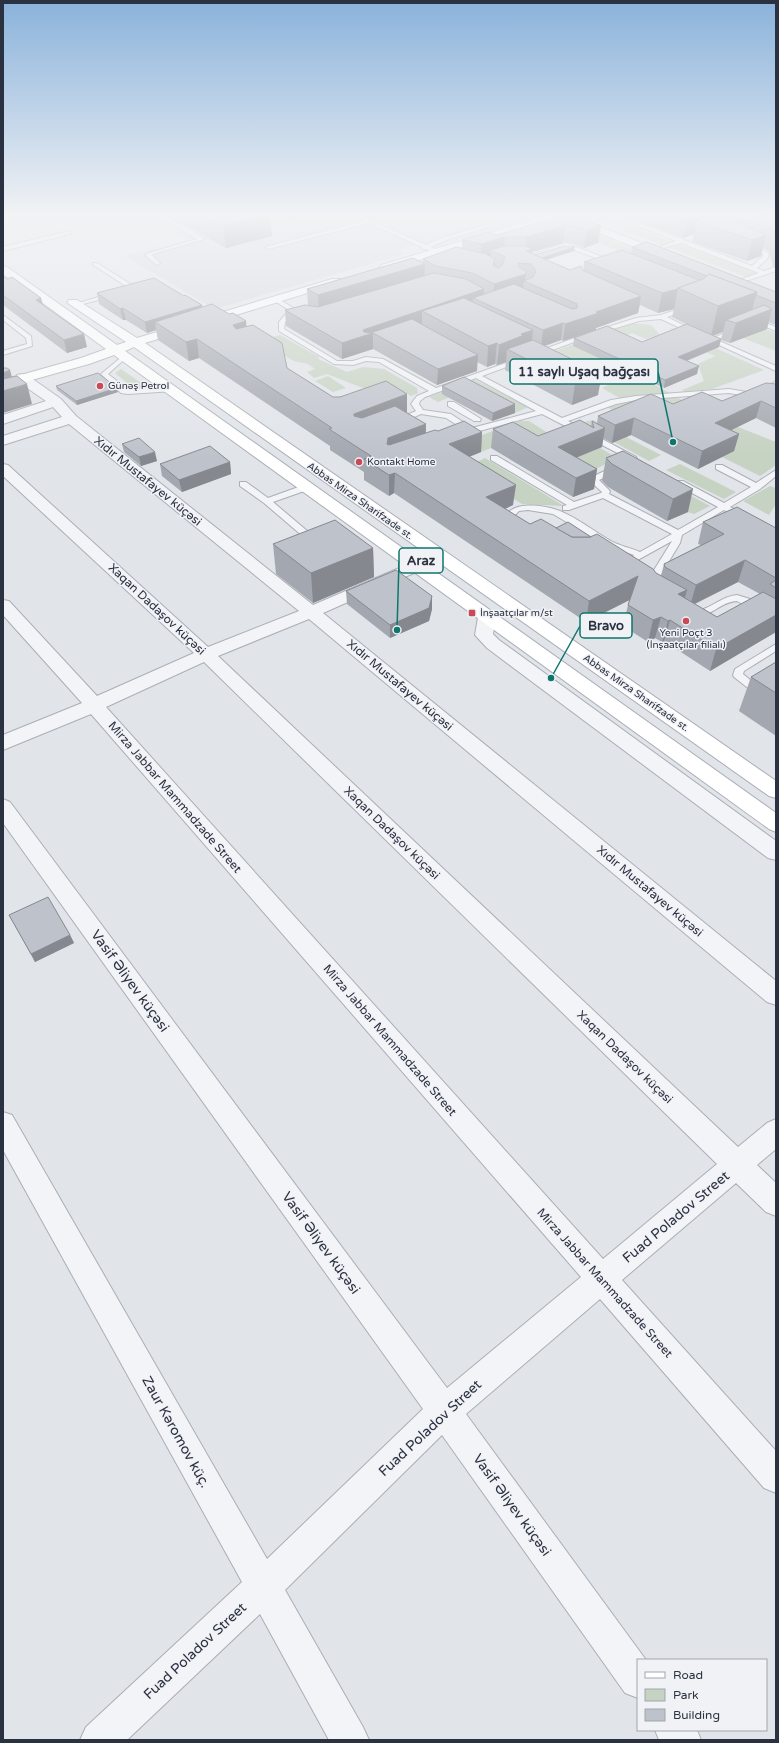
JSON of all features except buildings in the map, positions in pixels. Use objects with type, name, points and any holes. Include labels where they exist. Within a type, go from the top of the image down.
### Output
[{"type":"main road","name":"Abbas Mirza Sharifzade st.","points":[[38,295],[307,487],[356,529],[416,566],[776,824]]},
{"type":"main road","points":[[3,384],[28,385],[85,361],[119,353],[134,342],[287,295]]},
{"type":"main road","name":"Abbas Mirza Sharifzade st.","points":[[65,297],[134,342],[292,454],[776,791]]},
{"type":"main road","points":[[272,462],[292,454]]},
{"type":"street","name":"Xıdır Mustafayev küçəsi","points":[[28,385],[56,402],[71,419],[311,612],[776,995]]},
{"type":"street","points":[[3,420],[56,402]]},
{"type":"street","points":[[3,441],[71,419]]},
{"type":"street","name":"Xaqan Dadaşov küçəsi","points":[[3,468],[206,654],[776,1202]]},
{"type":"street","points":[[3,743],[94,705],[206,654],[311,612],[416,566]]},
{"type":"street","name":"Mirza Jabbar Mammadzade Street","points":[[3,605],[94,705],[776,1476]]},
{"type":"street","points":[[487,617],[484,635],[493,644],[776,852]]},
{"type":"street","name":"Vasif Əliyev küçəsi","points":[[3,807],[444,1411],[637,1679]]},
{"type":"street","name":"Zaur Kəromov küç.","points":[[3,1124],[350,1740]]},
{"type":"street","name":"Fuad Poladov Street","points":[[99,1740],[263,1587],[444,1411],[602,1280],[776,1132]]},
{"type":"street","points":[[675,1731],[682,1740]]},
{"type":"lane","points":[[77,305],[115,295]]},
{"type":"lane","points":[[275,299],[292,311],[309,318]]},
{"type":"lane","points":[[420,412],[414,404],[415,401],[418,398],[435,391],[628,322],[659,317],[694,306]]},
{"type":"lane","points":[[292,311],[282,322],[281,327],[283,332],[336,363],[353,363],[366,358],[381,360],[435,391]]},
{"type":"lane","points":[[643,311],[776,368]]},
{"type":"lane","points":[[744,316],[776,329]]},
{"type":"lane","points":[[3,317],[31,340],[30,345],[3,353]]},
{"type":"lane","points":[[711,340],[759,322]]},
{"type":"lane","points":[[276,334],[283,332]]},
{"type":"lane","points":[[534,349],[541,352]]},
{"type":"lane","points":[[119,353],[104,374],[124,391],[171,389]]},
{"type":"lane","points":[[482,368],[488,372]]},
{"type":"lane","points":[[477,376],[639,462],[595,479],[595,482],[606,491],[604,495]]},
{"type":"lane","points":[[776,383],[772,386],[776,391]]},
{"type":"lane","points":[[562,421],[614,402],[636,398],[729,391],[776,399]]},
{"type":"lane","points":[[450,404],[477,419]]},
{"type":"lane","points":[[453,438],[471,431],[543,410]]},
{"type":"lane","points":[[448,416],[463,411]]},
{"type":"lane","points":[[390,424],[409,418],[420,412],[448,416],[471,431]]},
{"type":"lane","points":[[494,458],[573,505]]},
{"type":"lane","points":[[719,467],[757,486]]},
{"type":"lane","points":[[628,561],[678,534],[757,486],[776,472]]},
{"type":"lane","points":[[669,478],[750,520]]},
{"type":"lane","points":[[244,484],[267,501],[309,537],[316,538],[329,535]]},
{"type":"lane","points":[[267,501],[307,487]]},
{"type":"lane","points":[[555,512],[604,495],[678,534]]},
{"type":"lane","points":[[526,528],[514,521],[510,516],[512,512],[517,509],[528,508],[555,512],[610,544],[641,555]]},
{"type":"lane","points":[[661,595],[655,591],[650,583],[676,543],[678,534]]},
{"type":"lane","points":[[598,549],[610,544]]},
{"type":"lane","points":[[680,607],[694,614],[702,613],[733,598],[740,599],[776,620]]},
{"type":"lane","points":[[757,690],[738,675],[740,669],[776,647]]},
{"type":"shaded area","points":[[191,295],[261,295],[214,309]]},
{"type":"green space","points":[[744,295],[752,295],[776,305]]},
{"type":"green space","points":[[630,323],[651,325],[660,335],[646,339],[632,333],[619,338],[617,366],[632,374],[646,368],[650,382],[698,409],[624,417],[607,407],[625,401],[602,388],[612,383],[547,354]]},
{"type":"green space","points":[[671,328],[764,370],[712,389],[685,392],[682,390],[704,381],[698,364],[715,356],[670,336]]},
{"type":"green space","points":[[765,329],[776,333],[776,351],[743,338]]},
{"type":"green space","points":[[280,335],[319,357],[318,359],[347,372],[363,367],[384,369],[417,388],[418,393],[411,396],[405,392],[368,390],[327,374],[314,378],[307,372],[315,369],[308,364],[294,361],[259,341]]},
{"type":"green space","points":[[121,369],[147,387],[133,388],[115,373]]},
{"type":"green space","points":[[328,376],[346,388],[333,392],[315,381]]},
{"type":"green space","points":[[474,379],[528,407],[515,413],[471,389],[438,402],[429,397]]},
{"type":"green space","points":[[593,420],[661,455],[649,461],[579,423]]},
{"type":"green space","points":[[520,421],[529,421],[548,433],[600,448],[617,458],[577,479],[511,440],[481,452],[463,442]]},
{"type":"green space","points":[[738,427],[776,442],[776,465],[760,476],[722,457],[697,434]]},
{"type":"green space","points":[[485,458],[564,506],[522,504],[464,469]]},
{"type":"green space","points":[[680,464],[736,492],[724,499],[666,470]]},
{"type":"green space","points":[[635,466],[710,506],[694,514],[688,512]]},
{"type":"green space","points":[[770,486],[776,488],[776,504],[769,515],[743,501]]},
{"type":"place","name":"Günəş Petrol","points":[[100,386]]},
{"type":"place","name":"11 saylı Uşaq bağçası","points":[[673,442]]},
{"type":"place","name":"Kontakt Home","points":[[359,462]]},
{"type":"place","name":"İnşaatçılar m/st","points":[[472,613]]},
{"type":"place","name":"Yeni Poçt 3 (İnşaatçılar filialı)","points":[[686,621]]},
{"type":"place","name":"Araz","points":[[397,630]]},
{"type":"place","name":"Bravo","points":[[551,678]]}]
